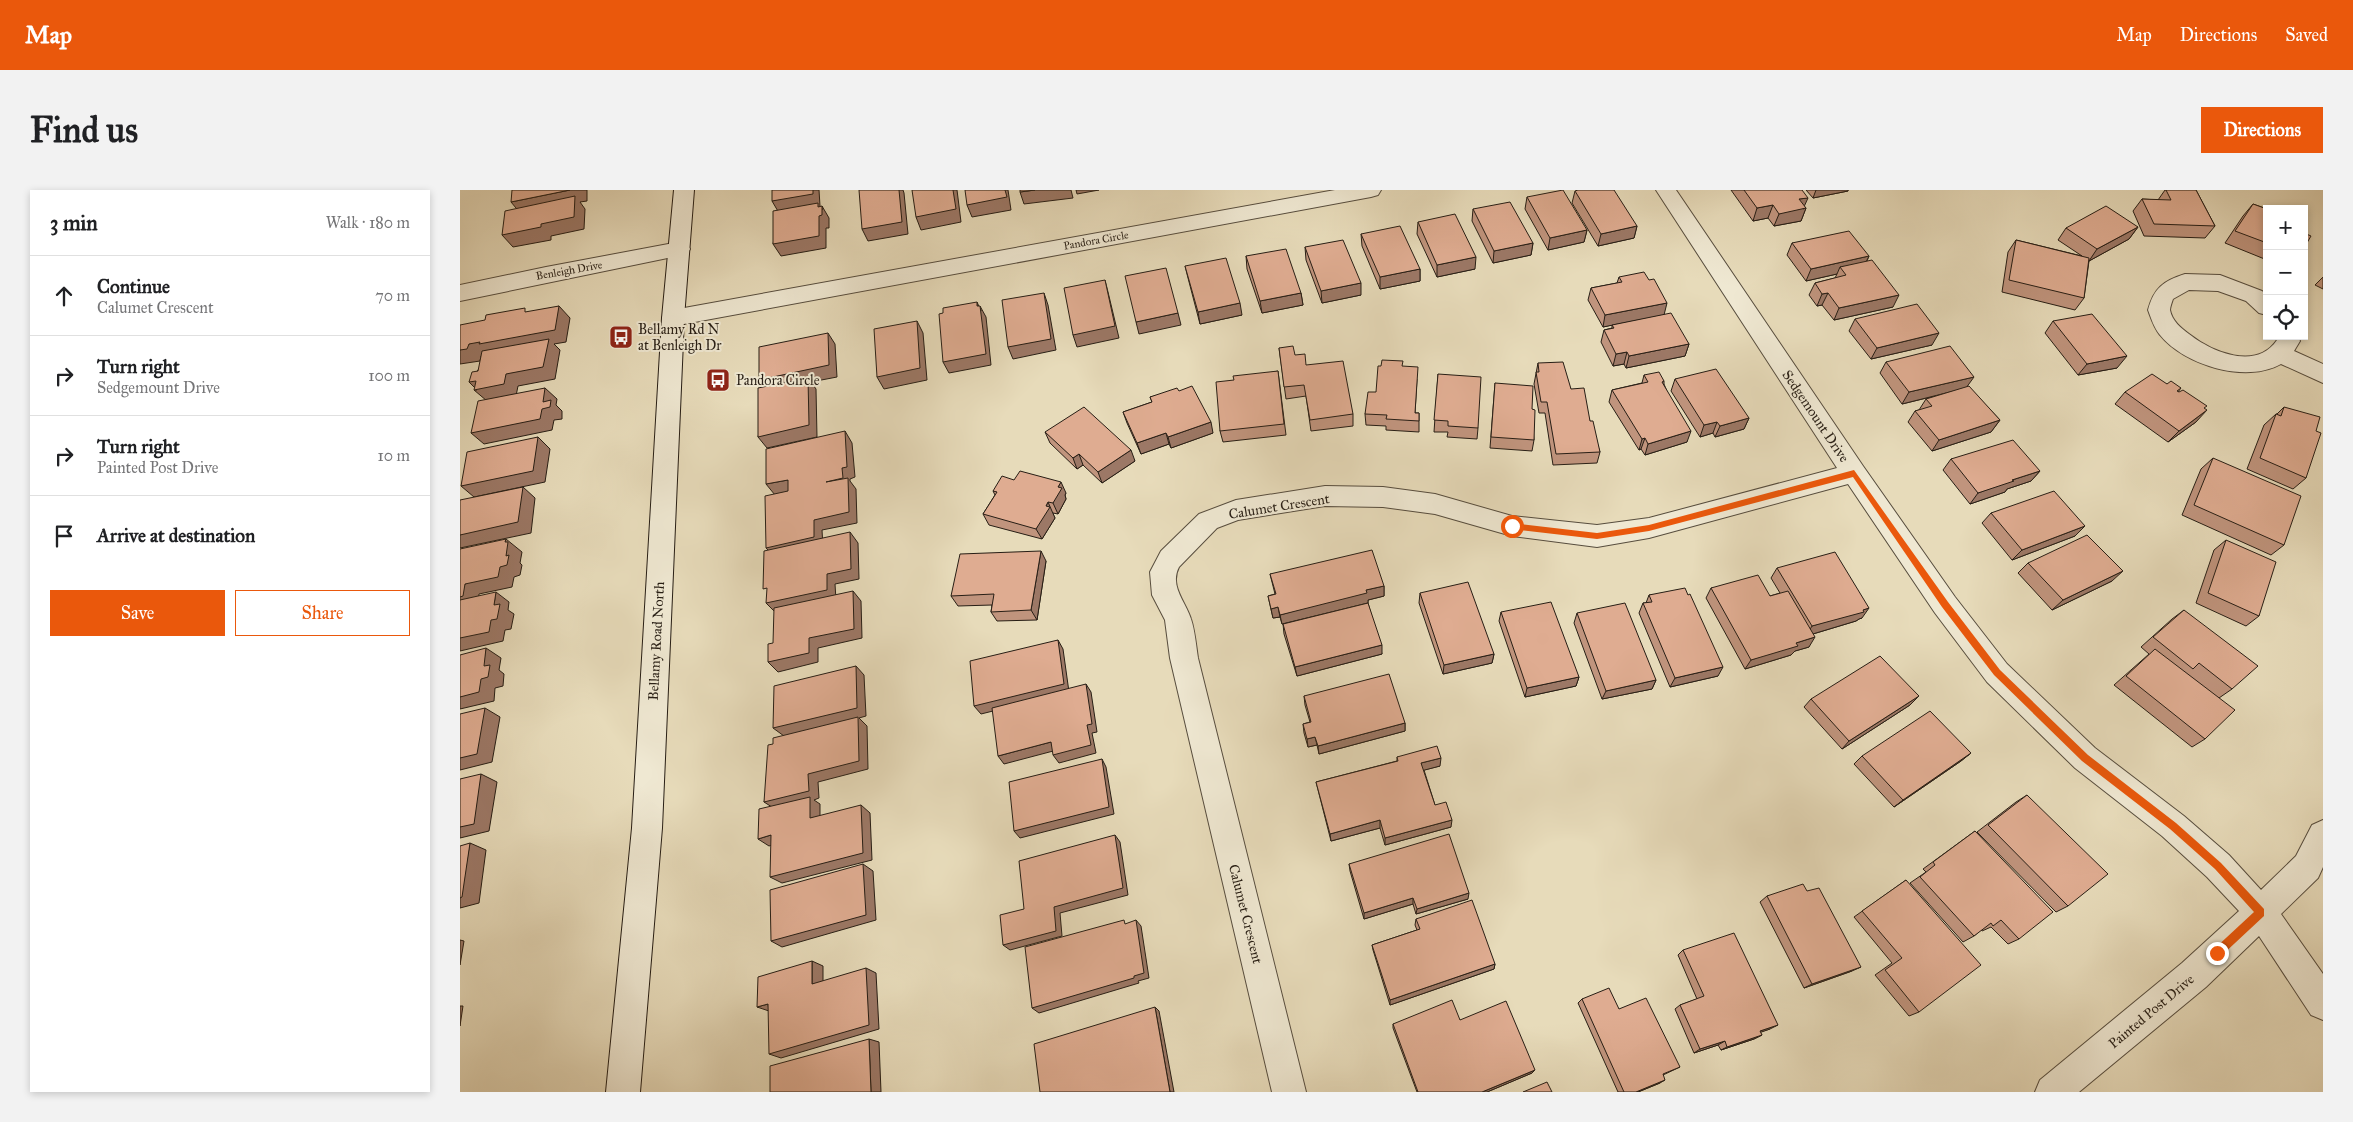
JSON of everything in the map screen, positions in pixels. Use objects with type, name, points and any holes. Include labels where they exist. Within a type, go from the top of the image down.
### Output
[{"type":"street","name":"Bellamy Road North","points":[[623,1092],[647,828],[673,318],[684,190]]},
{"type":"street","name":"Pandora Circle","points":[[673,318],[1371,190]]},
{"type":"street","name":"Sedgemount Drive","points":[[1666,190],[1854,473],[1945,605],[1997,673],[2085,758],[2173,826],[2218,866],[2261,912],[2323,1003]]},
{"type":"street","name":"Benleigh Drive","points":[[460,293],[546,274],[679,249]]},
{"type":"street","points":[[2263,304],[2254,296],[2220,283],[2185,282],[2163,295],[2159,310],[2168,330],[2198,353],[2233,365],[2266,362],[2284,345],[2323,374]]},
{"type":"street","name":"Calumet Crescent","points":[[1289,1092],[1184,658],[1178,619],[1165,596],[1163,572],[1170,559],[1208,521],[1236,510],[1325,496],[1382,497],[1435,504],[1512,526],[1597,536],[1649,528],[1854,473]]},
{"type":"street","name":"Painted Post Drive","points":[[2052,1092],[2194,975],[2261,912],[2307,867],[2323,835]]},
{"type":"building","points":[[512,190],[570,190],[511,202]]},
{"type":"building","points":[[772,190],[813,190],[813,194],[772,201]]},
{"type":"building","points":[[859,190],[899,190],[902,222],[862,229]]},
{"type":"building","points":[[912,190],[953,190],[956,209],[916,217]]},
{"type":"building","points":[[965,190],[1005,190],[1007,197],[967,205]]},
{"type":"building","points":[[1563,190],[1587,230],[1550,238],[1527,197]]},
{"type":"building","points":[[1614,190],[1637,226],[1601,234],[1575,191]]},
{"type":"building","points":[[1744,190],[1802,190],[1808,198],[1799,199],[1806,208],[1779,214],[1773,205],[1757,208]]},
{"type":"building","points":[[2166,190],[2196,190],[2215,226],[2154,224],[2142,199],[2171,200]]},
{"type":"building","points":[[575,196],[574,217],[541,224],[541,227],[502,235],[505,211]]},
{"type":"building","points":[[1510,202],[1533,243],[1494,251],[1473,209]]},
{"type":"building","points":[[818,203],[818,207],[822,206],[822,215],[819,216],[819,236],[773,244],[773,211]]},
{"type":"building","points":[[2253,204],[2263,208],[2263,242],[2235,231]]},
{"type":"building","points":[[2106,206],[2138,227],[2097,249],[2066,228]]},
{"type":"building","points":[[1455,214],[1476,257],[1437,265],[1418,222]]},
{"type":"building","points":[[1400,226],[1420,269],[1380,277],[1361,234]]},
{"type":"building","points":[[1849,231],[1869,256],[1811,269],[1792,243]]},
{"type":"building","points":[[1343,240],[1361,283],[1321,291],[1305,247]]},
{"type":"building","points":[[2016,240],[2089,258],[2084,298],[2009,280]]},
{"type":"building","points":[[1286,249],[1301,293],[1260,301],[1246,256]]},
{"type":"building","points":[[1226,258],[1240,303],[1198,312],[1185,266]]},
{"type":"building","points":[[1872,260],[1899,295],[1839,308],[1828,293],[1822,294],[1815,283],[1846,275],[1840,267]]},
{"type":"building","points":[[1166,268],[1178,313],[1136,322],[1125,276]]},
{"type":"building","points":[[1644,272],[1649,280],[1654,279],[1667,303],[1605,315],[1591,288],[1622,282],[1619,277]]},
{"type":"building","points":[[1105,280],[1115,326],[1073,335],[1064,288]]},
{"type":"building","points":[[1044,293],[1051,339],[1008,347],[1002,300]]},
{"type":"building","points":[[977,302],[977,306],[980,306],[986,354],[943,362],[939,314],[943,313],[943,308]]},
{"type":"building","points":[[1917,304],[1939,333],[1877,348],[1855,319]]},
{"type":"building","points":[[559,306],[555,330],[479,344],[480,342],[469,344],[467,349],[460,350],[460,325],[485,320],[486,315],[525,308],[525,312]]},
{"type":"building","points":[[1671,313],[1689,344],[1629,356],[1627,352],[1616,354],[1604,330],[1614,328],[1612,325]]},
{"type":"building","points":[[2092,314],[2127,356],[2087,364],[2053,321]]},
{"type":"building","points":[[917,321],[920,368],[877,377],[874,329]]},
{"type":"building","points":[[828,333],[829,365],[759,380],[759,347]]},
{"type":"building","points":[[549,339],[543,367],[506,374],[504,384],[474,390],[476,381],[469,382],[472,372],[478,371],[482,351]]},
{"type":"building","points":[[1293,346],[1295,355],[1305,354],[1306,365],[1343,361],[1353,414],[1310,420],[1304,385],[1284,387],[1279,348]]},
{"type":"building","points":[[1950,346],[1974,377],[1909,392],[1886,362]]},
{"type":"building","points":[[1382,360],[1403,361],[1402,366],[1418,367],[1415,413],[1419,413],[1419,421],[1386,419],[1387,415],[1365,414],[1368,392],[1376,392],[1378,366],[1381,366]]},
{"type":"building","points":[[1563,362],[1571,389],[1584,388],[1590,421],[1593,421],[1600,452],[1556,454],[1547,402],[1541,402],[1536,372],[1539,372],[1538,363]]},
{"type":"building","points":[[1716,369],[1749,418],[1720,426],[1717,422],[1704,425],[1675,379]]},
{"type":"building","points":[[1278,371],[1284,424],[1220,431],[1216,382],[1234,380],[1233,376]]},
{"type":"building","points":[[1659,372],[1664,381],[1662,382],[1691,431],[1648,444],[1645,438],[1642,439],[1612,390],[1648,382],[1644,375]]},
{"type":"building","points":[[1438,374],[1481,377],[1478,428],[1448,426],[1448,421],[1434,420]]},
{"type":"building","points":[[2152,374],[2167,384],[2171,381],[2181,388],[2177,391],[2183,390],[2207,406],[2204,408],[2207,410],[2179,431],[2125,392]]},
{"type":"building","points":[[808,378],[809,425],[758,437],[758,388]]},
{"type":"building","points":[[1495,383],[1533,386],[1532,409],[1535,410],[1534,440],[1491,437]]},
{"type":"building","points":[[1192,386],[1211,422],[1168,437],[1166,433],[1137,443],[1123,412],[1152,402],[1150,397],[1177,388],[1179,391]]},
{"type":"building","points":[[1969,386],[2000,420],[1939,440],[1915,411],[1932,406],[1926,399]]},
{"type":"building","points":[[545,388],[543,402],[551,400],[550,407],[542,409],[540,419],[471,433],[478,401]]},
{"type":"building","points":[[1084,407],[1131,450],[1098,472],[1079,454],[1073,458],[1045,432]]},
{"type":"building","points":[[2284,407],[2320,417],[2316,431],[2321,433],[2306,478],[2260,458],[2276,414],[2281,416]]},
{"type":"building","points":[[845,431],[847,467],[842,468],[843,478],[826,482],[848,478],[849,512],[814,520],[814,537],[766,548],[765,496],[788,491],[788,480],[766,484],[766,449]]},
{"type":"building","points":[[538,437],[533,471],[461,486],[467,452]]},
{"type":"building","points":[[2013,440],[2040,471],[1978,493],[1951,459]]},
{"type":"building","points":[[2213,458],[2301,496],[2284,545],[2194,505]]},
{"type":"building","points":[[1020,471],[1061,482],[1058,487],[1062,488],[1053,503],[1048,502],[1046,506],[1050,507],[1036,529],[983,514],[997,492],[993,491],[1002,476],[1014,480]]},
{"type":"building","points":[[523,487],[518,522],[460,535],[460,500]]},
{"type":"building","points":[[2054,491],[2085,526],[2022,550],[1991,513]]},
{"type":"building","points":[[850,532],[851,569],[827,574],[827,590],[766,603],[767,588],[763,589],[764,551]]},
{"type":"building","points":[[2087,535],[2123,571],[2063,600],[2028,563]]},
{"type":"building","points":[[506,539],[505,542],[508,542],[506,556],[509,555],[507,565],[500,567],[498,577],[465,584],[463,596],[460,597],[460,549]]},
{"type":"building","points":[[2226,540],[2276,562],[2259,616],[2208,593]]},
{"type":"building","points":[[1372,550],[1384,586],[1366,590],[1367,593],[1280,615],[1278,607],[1271,609],[1268,596],[1276,594],[1270,574]]},
{"type":"building","points":[[1041,551],[1031,610],[991,612],[994,594],[951,596],[960,554]]},
{"type":"building","points":[[1835,552],[1869,608],[1863,610],[1864,612],[1812,626],[1777,568]]},
{"type":"building","points":[[1758,575],[1770,596],[1788,591],[1815,637],[1796,643],[1798,646],[1751,660],[1711,588]]},
{"type":"building","points":[[1468,582],[1494,654],[1444,665],[1420,593]]},
{"type":"building","points":[[1685,588],[1688,595],[1690,594],[1723,667],[1675,678],[1643,603],[1652,602],[1649,595]]},
{"type":"building","points":[[853,591],[854,629],[809,638],[809,653],[768,662],[768,644],[773,643],[774,608]]},
{"type":"building","points":[[496,592],[494,605],[500,604],[497,619],[491,620],[489,632],[460,638],[460,600]]},
{"type":"building","points":[[1551,602],[1579,677],[1527,688],[1501,612]]},
{"type":"building","points":[[1368,603],[1382,645],[1295,667],[1283,624]]},
{"type":"building","points":[[1625,603],[1656,680],[1606,691],[1577,613]]},
{"type":"building","points":[[2184,610],[2258,666],[2232,689],[2199,663],[2193,669],[2153,637]]},
{"type":"building","points":[[1058,640],[1064,684],[974,706],[970,661]]},
{"type":"building","points":[[486,648],[484,666],[490,665],[488,677],[481,679],[479,692],[460,697],[460,655]]},
{"type":"building","points":[[2155,649],[2235,710],[2205,739],[2126,676]]},
{"type":"building","points":[[1880,656],[1919,696],[1849,741],[1811,699]]},
{"type":"building","points":[[856,666],[857,708],[773,728],[774,686]]},
{"type":"building","points":[[1389,674],[1405,723],[1318,746],[1315,737],[1307,739],[1303,724],[1311,722],[1304,696]]},
{"type":"building","points":[[1086,684],[1092,724],[1087,725],[1091,745],[1053,755],[1051,742],[998,756],[992,708]]},
{"type":"building","points":[[485,708],[477,754],[460,758],[460,714]]},
{"type":"building","points":[[1930,711],[1971,753],[1903,800],[1862,756]]},
{"type":"building","points":[[858,717],[859,761],[808,774],[809,791],[764,802],[768,745],[773,744],[773,738]]},
{"type":"building","points":[[1437,746],[1441,758],[1421,763],[1435,805],[1446,802],[1452,820],[1385,838],[1380,820],[1330,834],[1316,782],[1398,761],[1397,757]]},
{"type":"building","points":[[1102,759],[1109,807],[1014,831],[1009,782]]},
{"type":"building","points":[[481,774],[474,824],[460,827],[460,779]]},
{"type":"building","points":[[2027,795],[2108,874],[2068,906],[1988,825]]},
{"type":"building","points":[[810,797],[810,818],[861,805],[863,853],[770,877],[771,835],[758,839],[759,809]]},
{"type":"building","points":[[1975,831],[2053,912],[2019,939],[2001,920],[1993,926],[1991,923],[1974,936],[1920,877],[1935,865],[1933,862]]},
{"type":"building","points":[[1449,834],[1469,893],[1417,909],[1413,898],[1364,913],[1349,864]]},
{"type":"building","points":[[1115,835],[1123,888],[1054,907],[1056,931],[1003,945],[1000,915],[1024,909],[1019,861]]},
{"type":"building","points":[[470,843],[462,897],[460,898],[460,846]]},
{"type":"building","points":[[863,864],[866,915],[771,941],[770,890]]},
{"type":"building","points":[[1906,880],[1981,965],[1919,1012],[1885,970],[1902,958],[1862,911]]},
{"type":"building","points":[[1803,884],[1807,891],[1819,888],[1861,967],[1812,984],[1767,896]]},
{"type":"building","points":[[1472,900],[1495,964],[1390,1000],[1372,945],[1420,929],[1416,919]]},
{"type":"building","points":[[1124,920],[1125,924],[1136,920],[1144,973],[1134,976],[1134,978],[1032,1008],[1025,947]]},
{"type":"building","points":[[1734,933],[1778,1025],[1760,1031],[1762,1035],[1727,1047],[1725,1041],[1700,1049],[1680,1005],[1704,996],[1683,950]]},
{"type":"building","points":[[812,961],[812,984],[866,968],[869,1025],[769,1054],[768,1004],[757,1007],[758,977]]},
{"type":"building","points":[[1609,988],[1619,1009],[1646,998],[1680,1067],[1663,1074],[1665,1080],[1636,1092],[1624,1092],[1582,999]]},
{"type":"building","points":[[1452,1000],[1460,1020],[1506,1001],[1535,1070],[1482,1092],[1418,1092],[1393,1024]]},
{"type":"building","points":[[1155,1007],[1170,1092],[1040,1092],[1034,1044]]},
{"type":"building","points":[[869,1039],[871,1092],[770,1092],[770,1066]]},
{"type":"building","points":[[1547,1082],[1552,1092],[1523,1092]]},
{"type":"place","name":"Bellamy Rd N at Benleigh Dr","points":[[621,337]]},
{"type":"place","name":"Pandora Circle","points":[[718,380]]},
{"type":"route","points":[[1512,526],[1597,536],[1649,528],[1854,473],[1945,605],[1997,673],[2085,758],[2173,826],[2218,866],[2261,912],[2217,953]]}]
